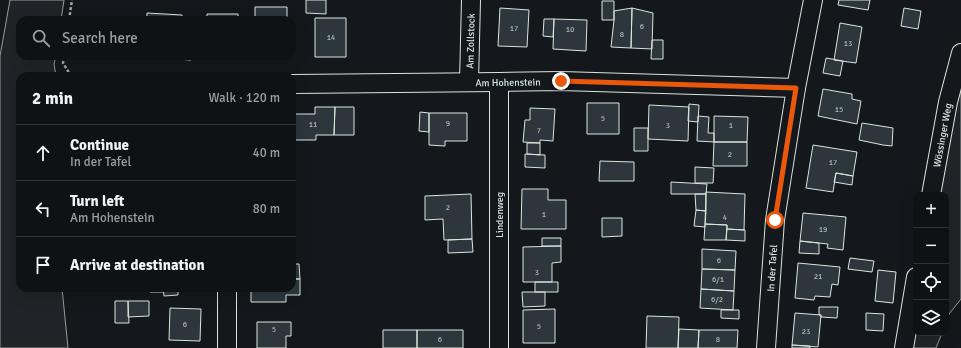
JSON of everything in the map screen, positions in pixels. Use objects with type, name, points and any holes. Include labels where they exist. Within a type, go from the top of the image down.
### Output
[{"type":"street","name":"Am Zollstock","points":[[469,82],[471,0]]},
{"type":"street","name":"In der Tafel","points":[[766,348],[775,220],[796,88],[813,0]]},
{"type":"street","name":"Wössinger Weg","points":[[932,192],[948,102],[961,53]]},
{"type":"street","name":"Am Hohenstein","points":[[296,84],[561,81],[796,88]]},
{"type":"street","name":"Lindenweg","points":[[499,82],[499,348]]},
{"type":"street","points":[[226,292],[227,348]]},
{"type":"street","points":[[904,348],[913,295]]},
{"type":"path","points":[[70,16],[72,0]]},
{"type":"path","points":[[63,60],[63,63],[69,72]]},
{"type":"shaded area","points":[[10,0],[64,0],[62,16],[16,16],[16,60],[55,60],[55,72],[16,72],[16,292],[62,292],[68,348],[0,348],[0,56]]},
{"type":"shaded area","points":[[961,75],[961,299],[949,314],[949,192],[938,192]]},
{"type":"shaded area","points":[[913,319],[913,336],[941,336],[936,348],[907,348]]},
{"type":"building","points":[[306,0],[326,0],[326,14],[306,13]]},
{"type":"building","points":[[839,0],[870,0],[868,10],[838,5]]},
{"type":"building","points":[[602,1],[614,1],[614,20],[602,20]]},
{"type":"building","points":[[255,7],[287,7],[287,16],[255,16]]},
{"type":"building","points":[[500,8],[529,10],[527,47],[498,46]]},
{"type":"building","points":[[632,8],[653,13],[652,49],[631,48]]},
{"type":"building","points":[[632,8],[631,48],[611,47],[614,11]]},
{"type":"building","points":[[904,8],[921,11],[918,29],[901,26]]},
{"type":"building","points":[[147,13],[182,15],[182,16],[147,16]]},
{"type":"building","points":[[207,14],[238,14],[238,16],[207,16]]},
{"type":"building","points":[[315,18],[346,18],[346,57],[315,57]]},
{"type":"building","points":[[544,19],[554,19],[553,37],[543,36]]},
{"type":"building","points":[[554,19],[587,20],[586,51],[553,49]]},
{"type":"building","points":[[840,23],[862,27],[856,63],[834,60]]},
{"type":"building","points":[[652,40],[663,40],[663,59],[651,59]]},
{"type":"building","points":[[826,58],[843,61],[840,76],[823,73]]},
{"type":"building","points":[[823,89],[852,94],[852,99],[861,101],[857,124],[818,116]]},
{"type":"building","points":[[587,103],[619,103],[619,134],[587,134]]},
{"type":"building","points":[[689,104],[699,105],[698,122],[688,121]]},
{"type":"building","points":[[649,105],[689,107],[688,141],[648,139]]},
{"type":"building","points":[[315,107],[335,107],[334,135],[316,135],[316,140],[296,140],[296,114],[315,114]]},
{"type":"building","points":[[335,107],[354,107],[354,135],[334,135]]},
{"type":"building","points":[[530,108],[555,109],[553,141],[540,140],[540,143],[523,142],[525,120],[530,120]]},
{"type":"building","points":[[420,112],[429,113],[429,132],[419,131]]},
{"type":"building","points":[[429,113],[467,113],[467,141],[445,141],[445,146],[429,145]]},
{"type":"building","points":[[698,116],[709,117],[708,133],[714,133],[714,142],[697,141]]},
{"type":"building","points":[[714,116],[748,117],[747,142],[714,142]]},
{"type":"building","points":[[862,123],[893,128],[892,146],[859,140]]},
{"type":"building","points":[[634,128],[648,128],[648,151],[634,151]]},
{"type":"building","points":[[714,142],[747,142],[747,166],[713,166]]},
{"type":"building","points":[[527,143],[540,143],[540,155],[527,154]]},
{"type":"building","points":[[813,145],[857,152],[853,176],[836,173],[833,192],[806,188]]},
{"type":"building","points":[[525,154],[545,155],[545,168],[525,167]]},
{"type":"building","points":[[600,161],[634,162],[634,181],[599,181]]},
{"type":"building","points":[[695,167],[714,168],[713,183],[695,183]]},
{"type":"building","points":[[836,173],[853,176],[852,185],[834,182]]},
{"type":"building","points":[[671,182],[707,184],[706,194],[671,194]]},
{"type":"building","points":[[522,189],[548,189],[548,200],[566,200],[566,229],[521,229]]},
{"type":"building","points":[[706,192],[745,194],[744,230],[727,229],[727,225],[705,224]]},
{"type":"building","points":[[471,194],[472,239],[444,240],[443,219],[425,220],[425,196]]},
{"type":"building","points":[[695,194],[706,194],[706,211],[696,210]]},
{"type":"building","points":[[696,210],[706,211],[705,227],[694,226]]},
{"type":"building","points":[[803,213],[846,217],[843,250],[827,248],[828,244],[800,241]]},
{"type":"building","points":[[602,218],[622,218],[622,236],[602,237]]},
{"type":"building","points":[[705,224],[727,225],[726,240],[704,240]]},
{"type":"building","points":[[727,229],[745,230],[745,241],[726,240]]},
{"type":"building","points":[[542,238],[561,238],[561,246],[542,246]]},
{"type":"building","points":[[472,239],[473,252],[448,253],[448,240]]},
{"type":"building","points":[[800,241],[819,243],[819,254],[799,253]]},
{"type":"building","points":[[561,246],[561,262],[552,263],[552,282],[523,282],[523,247]]},
{"type":"building","points":[[702,249],[736,251],[735,270],[702,269]]},
{"type":"building","points":[[850,258],[874,261],[872,272],[848,269]]},
{"type":"building","points":[[798,263],[840,267],[838,285],[832,284],[830,297],[815,296],[814,300],[795,298]]},
{"type":"building","points":[[296,264],[299,264],[300,279],[296,279]]},
{"type":"building","points":[[702,269],[735,270],[734,291],[701,289]]},
{"type":"building","points":[[878,270],[896,272],[893,303],[875,301]]},
{"type":"building","points":[[296,279],[300,279],[300,295],[286,295],[286,302],[251,302],[251,292],[296,292]]},
{"type":"building","points":[[535,282],[558,282],[558,292],[535,292]]},
{"type":"building","points":[[701,289],[734,291],[733,310],[700,308]]},
{"type":"building","points":[[164,292],[178,292],[178,295],[164,296]]},
{"type":"building","points":[[522,292],[545,292],[545,306],[523,307]]},
{"type":"building","points":[[115,301],[128,301],[129,323],[115,323]]},
{"type":"building","points":[[128,301],[149,301],[149,316],[128,317]]},
{"type":"building","points":[[819,307],[838,307],[837,318],[821,317],[821,315],[819,315]]},
{"type":"building","points":[[170,308],[201,309],[200,341],[169,340]]},
{"type":"building","points":[[555,309],[555,343],[523,343],[523,310]]},
{"type":"building","points":[[721,310],[739,310],[739,319],[721,318]]},
{"type":"building","points":[[795,313],[821,315],[818,347],[792,345]]},
{"type":"building","points":[[866,313],[884,314],[883,331],[866,330]]},
{"type":"building","points":[[647,316],[679,317],[678,348],[646,348]]},
{"type":"building","points":[[257,322],[291,322],[291,336],[286,336],[286,348],[257,348]]},
{"type":"building","points":[[679,329],[699,330],[698,348],[678,348]]},
{"type":"building","points":[[383,330],[417,330],[417,348],[383,348]]},
{"type":"building","points":[[417,330],[463,330],[463,348],[417,348]]},
{"type":"building","points":[[699,330],[738,330],[737,348],[698,348]]},
{"type":"building","points":[[792,345],[810,346],[810,348],[792,348]]},
{"type":"route","points":[[561,81],[796,88],[775,220]]}]
